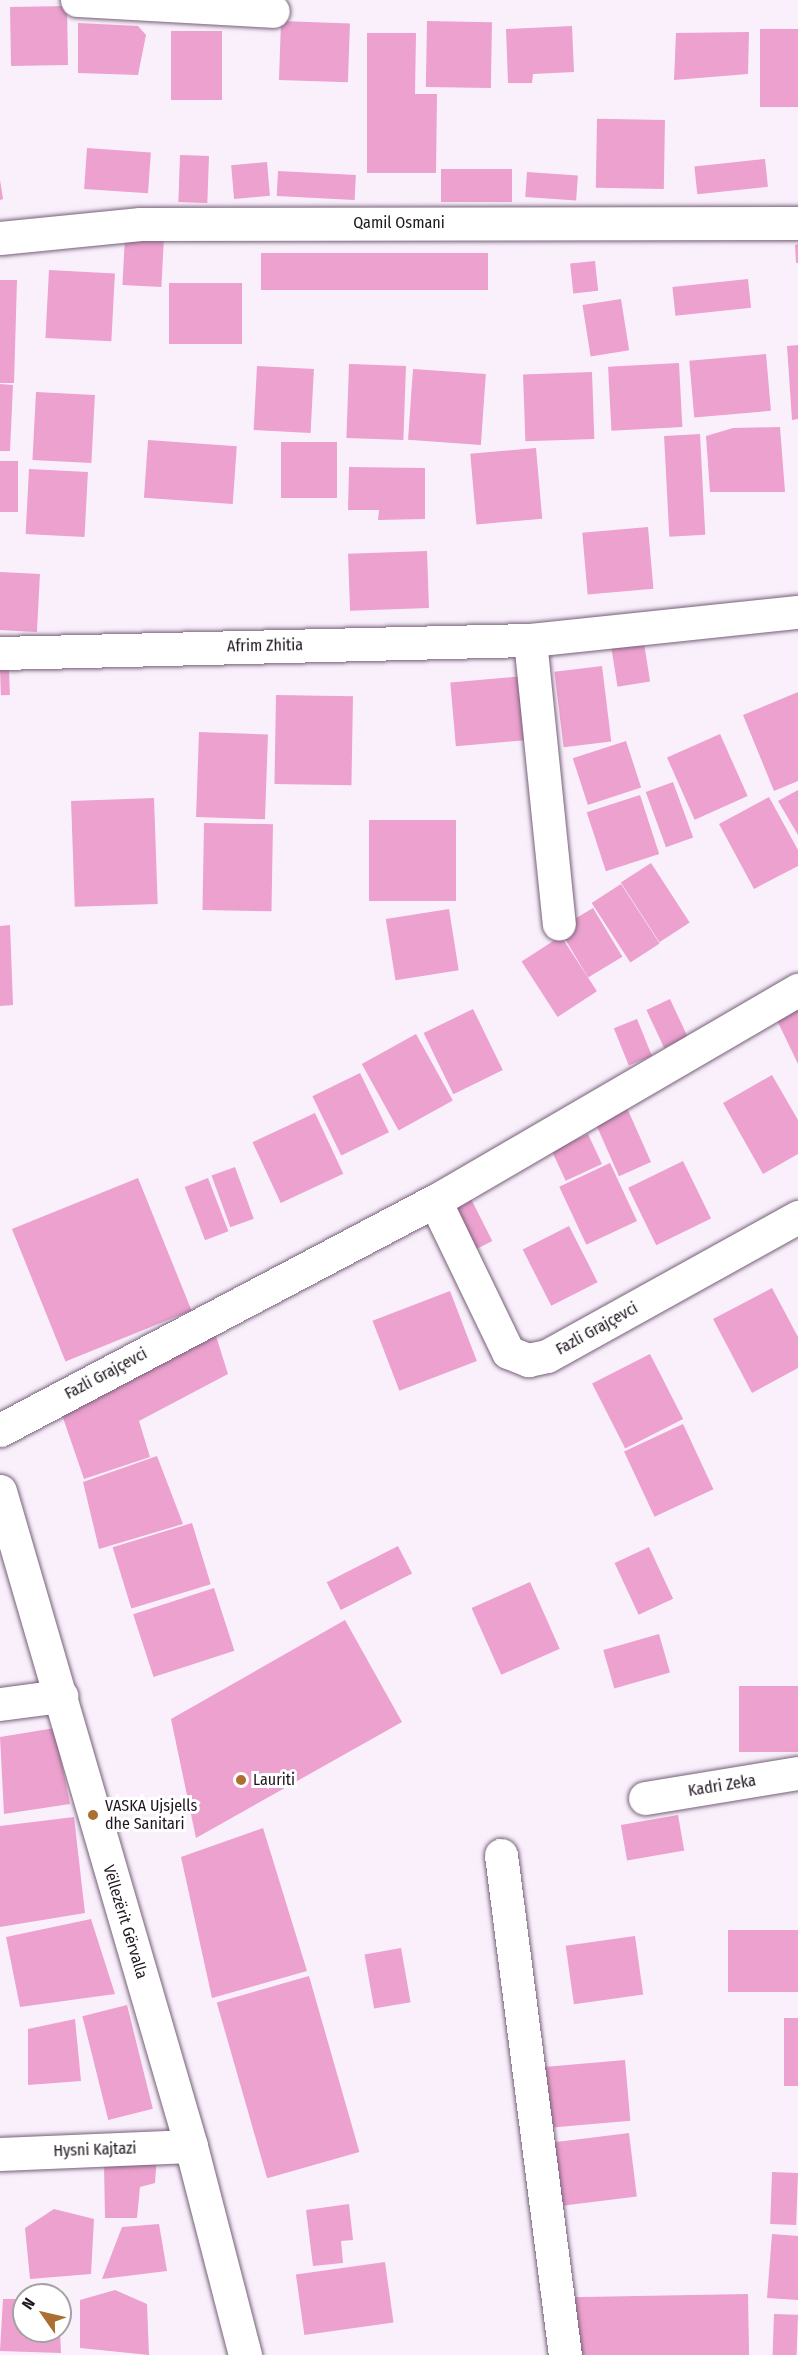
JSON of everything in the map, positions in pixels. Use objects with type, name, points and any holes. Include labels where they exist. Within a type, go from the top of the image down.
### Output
[{"type":"street","points":[[77,0],[273,11]]},
{"type":"street","name":"Qamil Osmani","points":[[0,238],[140,224],[798,223]]},
{"type":"street","name":"Afrim Zhitia","points":[[0,652],[530,639],[798,612]]},
{"type":"street","points":[[530,639],[559,924]]},
{"type":"street","name":"Fazli Grajçevci","points":[[0,1430],[435,1201],[790,994]]},
{"type":"street","name":"Fazli Grajçevci","points":[[435,1201],[508,1352],[528,1360],[548,1356],[798,1217]]},
{"type":"street","name":"Vëllezërit Gërvalla","points":[[0,1491],[191,2146],[245,2355]]},
{"type":"street","points":[[0,1704],[61,1696]]},
{"type":"street","name":"Kadri Zeka","points":[[645,1798],[798,1773]]},
{"type":"street","points":[[501,1855],[565,2355]]},
{"type":"street","name":"Hysni Kajtazi","points":[[0,2154],[191,2146]]},
{"type":"building","points":[[67,6],[68,65],[11,66],[10,7]]},
{"type":"building","points":[[281,21],[350,23],[348,82],[279,80]]},
{"type":"building","points":[[427,21],[492,22],[491,88],[426,87]]},
{"type":"building","points":[[78,23],[138,26],[146,35],[138,75],[78,73]]},
{"type":"building","points":[[572,26],[574,72],[533,74],[532,83],[508,83],[506,29]]},
{"type":"building","points":[[760,29],[798,29],[798,107],[760,107]]},
{"type":"building","points":[[171,31],[222,31],[222,100],[171,100]]},
{"type":"building","points":[[749,32],[748,74],[674,80],[676,33]]},
{"type":"building","points":[[367,33],[416,33],[415,94],[437,94],[436,173],[367,173]]},
{"type":"building","points":[[597,119],[665,120],[664,189],[596,188]]},
{"type":"building","points":[[87,148],[151,152],[148,193],[84,189]]},
{"type":"building","points":[[180,155],[209,156],[207,203],[178,202]]},
{"type":"building","points":[[765,159],[768,187],[697,194],[694,166]]},
{"type":"building","points":[[267,162],[270,196],[234,199],[231,165]]},
{"type":"building","points":[[441,169],[512,169],[512,202],[441,202]]},
{"type":"building","points":[[278,171],[356,175],[355,200],[277,196]]},
{"type":"building","points":[[527,172],[578,176],[576,200],[525,197]]},
{"type":"building","points":[[0,180],[3,199],[0,200]]},
{"type":"building","points":[[125,236],[164,238],[161,287],[122,285]]},
{"type":"building","points":[[798,244],[798,263],[796,263],[795,245]]},
{"type":"building","points":[[261,253],[488,253],[488,290],[261,290]]},
{"type":"building","points":[[595,261],[598,291],[573,293],[570,264]]},
{"type":"building","points":[[49,270],[115,273],[111,341],[45,338]]},
{"type":"building","points":[[748,279],[751,308],[675,316],[672,287]]},
{"type":"building","points":[[0,280],[17,280],[14,383],[0,383]]},
{"type":"building","points":[[169,283],[242,283],[242,344],[169,344]]},
{"type":"building","points":[[621,299],[629,350],[591,356],[582,305]]},
{"type":"building","points":[[798,345],[798,419],[792,420],[787,346]]},
{"type":"building","points":[[766,354],[771,411],[694,417],[689,361]]},
{"type":"building","points":[[679,363],[682,427],[611,431],[608,367]]},
{"type":"building","points":[[349,364],[406,366],[403,440],[346,438]]},
{"type":"building","points":[[257,366],[314,369],[311,433],[254,430]]},
{"type":"building","points":[[413,369],[486,374],[481,445],[408,440]]},
{"type":"building","points":[[592,372],[594,439],[525,441],[523,374]]},
{"type":"building","points":[[0,384],[13,385],[10,451],[0,451]]},
{"type":"building","points":[[36,392],[95,395],[91,463],[32,460]]},
{"type":"building","points":[[780,427],[785,492],[710,492],[706,436],[733,428]]},
{"type":"building","points":[[700,434],[705,535],[669,537],[664,436]]},
{"type":"building","points":[[148,440],[237,446],[233,504],[144,498]]},
{"type":"building","points":[[281,442],[337,442],[337,498],[281,498]]},
{"type":"building","points":[[536,448],[542,519],[476,524],[470,454]]},
{"type":"building","points":[[0,461],[18,461],[18,512],[0,512]]},
{"type":"building","points":[[349,467],[425,468],[425,519],[378,520],[379,510],[348,510]]},
{"type":"building","points":[[29,469],[88,472],[85,537],[26,534]]},
{"type":"building","points":[[648,527],[653,589],[588,595],[582,533]]},
{"type":"building","points":[[427,551],[429,608],[350,611],[348,554]]},
{"type":"building","points":[[0,572],[40,574],[37,632],[0,630]]},
{"type":"building","points":[[644,643],[650,682],[618,687],[611,648]]},
{"type":"building","points":[[602,666],[611,741],[564,747],[554,672]]},
{"type":"building","points":[[0,669],[9,669],[10,695],[1,695]]},
{"type":"building","points":[[524,676],[530,740],[456,746],[450,682]]},
{"type":"building","points":[[798,692],[798,781],[774,791],[743,715]]},
{"type":"building","points":[[276,695],[353,696],[351,785],[274,784]]},
{"type":"building","points":[[199,732],[268,734],[265,819],[196,817]]},
{"type":"building","points":[[720,734],[748,796],[695,820],[667,758]]},
{"type":"building","points":[[626,741],[641,788],[588,805],[573,758]]},
{"type":"building","points":[[673,782],[693,837],[666,847],[646,792]]},
{"type":"building","points":[[798,790],[798,835],[778,801]]},
{"type":"building","points":[[640,795],[659,854],[606,871],[587,812]]},
{"type":"building","points":[[769,797],[798,850],[798,866],[754,889],[719,824]]},
{"type":"building","points":[[154,798],[158,904],[75,907],[71,801]]},
{"type":"building","points":[[369,820],[456,820],[456,901],[369,901]]},
{"type":"building","points":[[204,823],[273,824],[271,911],[202,910]]},
{"type":"building","points":[[651,863],[690,923],[659,942],[621,883]]},
{"type":"building","points":[[621,884],[660,944],[630,963],[592,903]]},
{"type":"building","points":[[593,908],[622,957],[588,977],[559,929]]},
{"type":"building","points":[[449,909],[459,970],[395,980],[386,919]]},
{"type":"building","points":[[10,925],[13,1005],[0,1006],[0,926]]},
{"type":"building","points":[[561,936],[597,991],[558,1017],[522,962]]},
{"type":"building","points":[[670,999],[688,1037],[664,1048],[646,1010]]},
{"type":"building","points":[[798,1000],[798,1064],[773,1012]]},
{"type":"building","points":[[473,1009],[503,1070],[453,1094],[424,1033]]},
{"type":"building","points":[[637,1019],[652,1056],[629,1065],[614,1028]]},
{"type":"building","points":[[416,1034],[453,1100],[399,1131],[362,1064]]},
{"type":"building","points":[[360,1073],[389,1132],[341,1156],[312,1096]]},
{"type":"building","points":[[772,1075],[798,1120],[798,1154],[763,1174],[723,1103]]},
{"type":"building","points":[[627,1108],[651,1162],[619,1176],[595,1122]]},
{"type":"building","points":[[315,1113],[343,1174],[281,1203],[252,1142]]},
{"type":"building","points":[[588,1134],[602,1164],[566,1181],[552,1151]]},
{"type":"building","points":[[683,1161],[711,1219],[656,1245],[628,1188]]},
{"type":"building","points":[[610,1163],[637,1221],[586,1245],[559,1187]]},
{"type":"building","points":[[235,1167],[254,1219],[230,1227],[212,1176]]},
{"type":"building","points":[[138,1178],[192,1311],[65,1362],[12,1229]]},
{"type":"building","points":[[208,1178],[228,1231],[205,1240],[185,1187]]},
{"type":"building","points":[[471,1199],[492,1241],[466,1254],[444,1213]]},
{"type":"building","points":[[569,1226],[598,1282],[551,1306],[523,1250]]},
{"type":"building","points":[[772,1288],[798,1337],[798,1368],[752,1393],[713,1319]]},
{"type":"building","points":[[450,1291],[477,1361],[399,1391],[373,1321]]},
{"type":"building","points":[[215,1333],[228,1374],[139,1421],[150,1457],[84,1479],[60,1409]]},
{"type":"building","points":[[650,1354],[683,1419],[625,1449],[592,1384]]},
{"type":"building","points":[[683,1424],[713,1489],[655,1517],[624,1451]]},
{"type":"building","points":[[157,1456],[183,1524],[99,1549],[83,1482]]},
{"type":"building","points":[[192,1523],[211,1584],[131,1608],[113,1547]]},
{"type":"building","points":[[398,1546],[412,1574],[341,1610],[327,1582]]},
{"type":"building","points":[[649,1547],[673,1599],[639,1615],[615,1563]]},
{"type":"building","points":[[530,1582],[560,1649],[501,1675],[472,1608]]},
{"type":"building","points":[[214,1588],[234,1651],[154,1677],[133,1614]]},
{"type":"building","name":"Lauriti","points":[[345,1620],[402,1722],[196,1838],[171,1719]]},
{"type":"building","points":[[659,1634],[670,1672],[614,1688],[603,1650]]},
{"type":"building","points":[[739,1686],[798,1686],[798,1752],[739,1752]]},
{"type":"building","points":[[55,1728],[70,1804],[4,1814],[0,1737]]},
{"type":"building","points":[[678,1815],[684,1850],[627,1861],[621,1825]]},
{"type":"building","points":[[74,1817],[85,1913],[0,1927],[0,1826]]},
{"type":"building","points":[[263,1828],[307,1971],[212,1998],[181,1857]]},
{"type":"building","points":[[91,1919],[115,1994],[20,2007],[6,1937]]},
{"type":"building","points":[[728,1930],[798,1930],[798,1992],[728,1992]]},
{"type":"building","points":[[635,1936],[643,1994],[574,2004],[566,1946]]},
{"type":"building","points":[[401,1948],[411,2002],[374,2009],[365,1954]]},
{"type":"building","points":[[309,1976],[359,2152],[267,2178],[217,2002]]},
{"type":"building","points":[[127,2005],[153,2109],[108,2120],[82,2016]]},
{"type":"building","points":[[784,2018],[798,2018],[798,2086],[784,2086]]},
{"type":"building","points":[[75,2019],[81,2081],[28,2085],[28,2029]]},
{"type":"building","points":[[625,2060],[630,2121],[544,2128],[538,2068]]},
{"type":"building","points":[[629,2133],[637,2197],[558,2206],[551,2143]]},
{"type":"building","points":[[157,2155],[155,2183],[140,2187],[137,2218],[105,2218],[104,2165]]},
{"type":"building","points":[[772,2172],[798,2173],[796,2225],[770,2224]]},
{"type":"building","points":[[349,2204],[353,2240],[341,2241],[343,2263],[313,2266],[306,2210]]},
{"type":"building","points":[[54,2209],[94,2219],[91,2274],[30,2279],[25,2228]]},
{"type":"building","points":[[159,2224],[167,2271],[102,2279],[122,2227]]},
{"type":"building","points":[[772,2234],[798,2236],[798,2300],[767,2298]]},
{"type":"building","points":[[385,2262],[393,2322],[304,2335],[296,2275]]},
{"type":"building","points":[[115,2290],[147,2304],[149,2355],[80,2348],[80,2300]]},
{"type":"building","points":[[748,2294],[749,2355],[569,2355],[568,2297]]},
{"type":"building","points":[[3,2299],[12,2299],[12,2343],[61,2343],[61,2353],[0,2351]]},
{"type":"building","points":[[774,2314],[798,2315],[797,2355],[773,2355]]},
{"type":"place","name":"Lauriti","points":[[241,1780]]},
{"type":"place","name":"VASKA Ujsjells dhe Sanitari","points":[[93,1815]]}]
